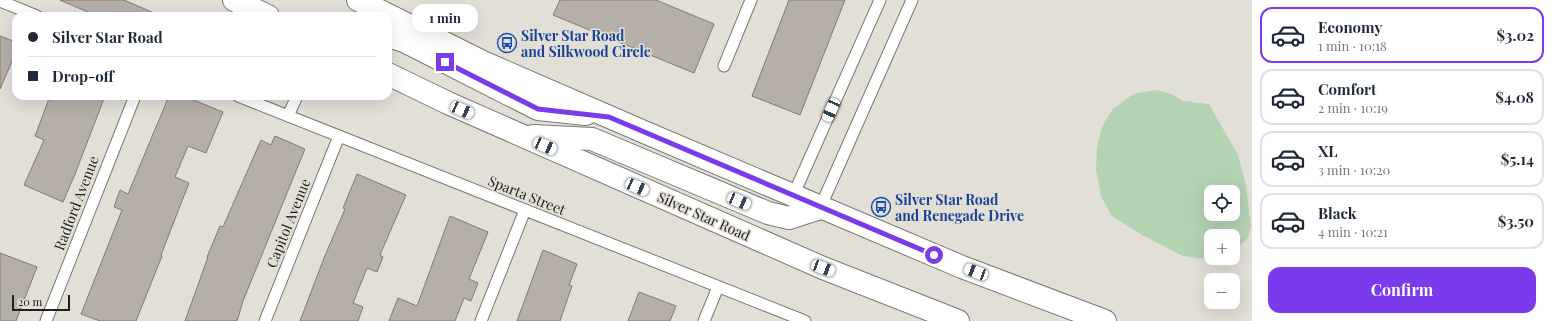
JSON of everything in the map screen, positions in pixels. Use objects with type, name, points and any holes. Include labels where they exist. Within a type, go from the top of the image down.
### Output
[{"type":"main road","points":[[234,0],[260,12]]},
{"type":"main road","points":[[358,0],[382,12]]},
{"type":"main road","points":[[392,17],[485,63],[820,208],[962,267],[1105,321]]},
{"type":"main road","points":[[392,37],[404,41],[538,109],[609,117]]},
{"type":"main road","name":"Silver Star Road","points":[[392,76],[448,104],[823,268],[958,321]]},
{"type":"main road","points":[[519,135],[592,139],[768,213],[789,218],[820,208]]},
{"type":"lane","points":[[724,66],[751,0]]},
{"type":"lane","points":[[793,196],[880,0]]},
{"type":"lane","points":[[820,208],[912,0]]},
{"type":"lane","points":[[0,1],[26,12]]},
{"type":"lane","name":"Radford Avenue","points":[[46,321],[133,100]]},
{"type":"lane","name":"Sparta Street","points":[[248,100],[805,321]]},
{"type":"lane","points":[[288,116],[295,100]]},
{"type":"lane","name":"Capitol Avenue","points":[[265,321],[339,136]]},
{"type":"lane","points":[[481,321],[525,210]]},
{"type":"lane","points":[[704,321],[718,287]]},
{"type":"green space","points":[[1157,90],[1172,94],[1183,101],[1209,104],[1238,155],[1246,185],[1251,226],[1248,238],[1240,245],[1240,229],[1204,229],[1204,259],[1183,256],[1142,235],[1112,216],[1101,196],[1096,169],[1097,148],[1102,127],[1112,110],[1133,94]]},
{"type":"building","points":[[60,0],[124,0],[152,12],[88,12]]},
{"type":"building","points":[[560,0],[656,0],[714,24],[694,73],[553,15]]},
{"type":"building","points":[[789,0],[845,0],[800,115],[752,96]]},
{"type":"building","points":[[0,36],[12,40],[12,61],[0,89]]},
{"type":"building","points":[[48,100],[103,100],[63,202],[24,185],[44,140],[35,136]]},
{"type":"building","points":[[167,100],[194,100],[223,112],[206,153],[188,146],[175,177],[189,183],[136,321],[100,321],[81,314],[122,210],[114,207],[120,190],[128,194]]},
{"type":"building","points":[[275,136],[305,149],[243,301],[237,321],[185,321],[207,257],[220,226],[223,227],[261,140],[271,145]]},
{"type":"building","points":[[357,174],[406,195],[380,255],[383,257],[377,272],[367,268],[353,303],[363,307],[358,321],[300,321],[324,258],[345,209],[343,208]]},
{"type":"building","points":[[450,216],[488,232],[469,279],[478,283],[471,301],[464,298],[455,321],[389,321],[398,298],[417,306]]},
{"type":"building","points":[[543,250],[577,264],[569,285],[572,286],[560,321],[517,321]]},
{"type":"building","points":[[0,253],[37,267],[16,321],[0,321]]},
{"type":"building","points":[[639,292],[676,306],[670,321],[628,321]]},
{"type":"place","name":"Silver Star Road and Silkwood Circle","points":[[507,43]]},
{"type":"place","name":"Silver Star Road and Renegade Drive","points":[[881,207]]},
{"type":"route","points":[[445,62],[538,109],[609,117],[820,208],[934,255]]}]
